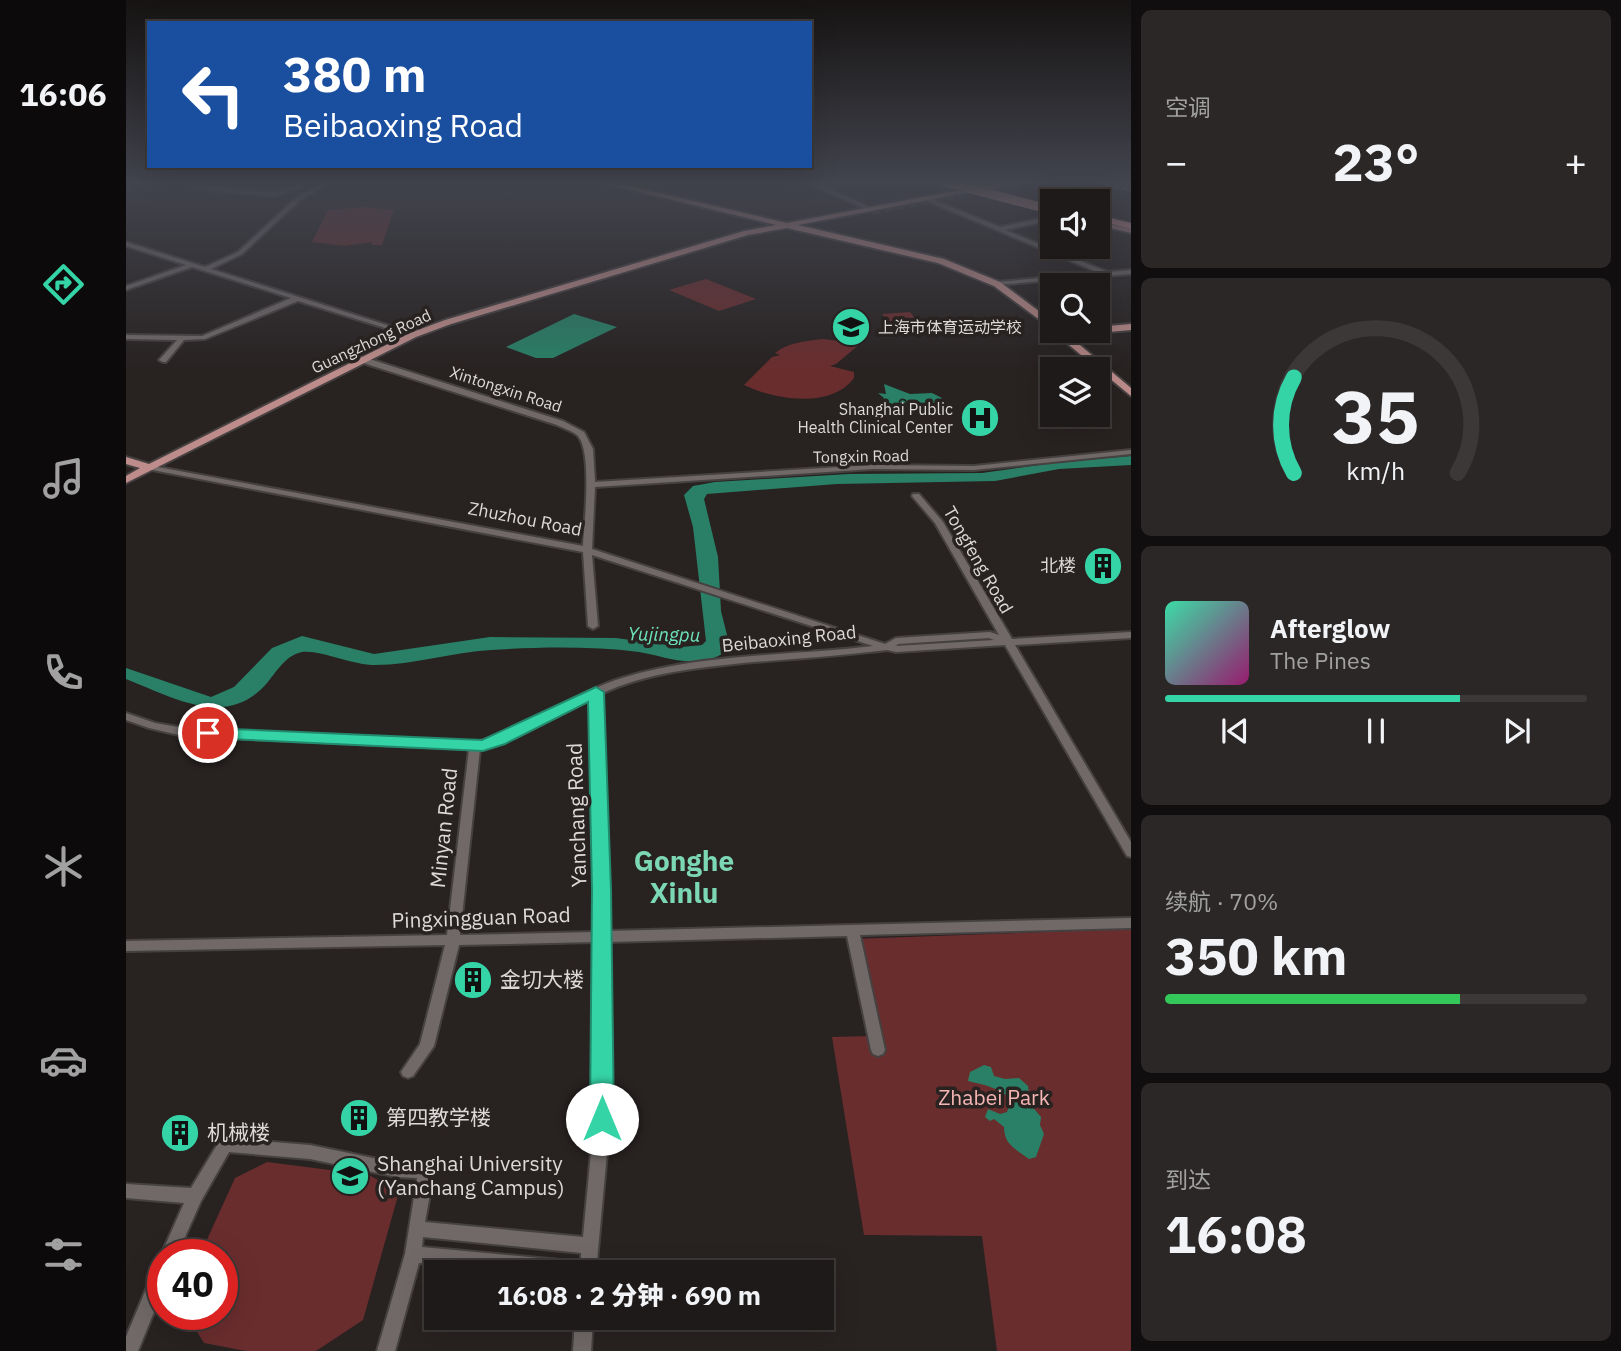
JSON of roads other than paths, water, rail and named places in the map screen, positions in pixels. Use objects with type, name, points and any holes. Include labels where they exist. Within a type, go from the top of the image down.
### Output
[{"type":"main road","name":"Guangzhong Road","points":[[126,480],[408,333],[705,245]]},
{"type":"main road","points":[[873,245],[937,259],[997,284],[1040,318]]},
{"type":"main road","points":[[1110,329],[1131,327]]},
{"type":"main road","points":[[1073,343],[1115,376],[1131,393]]},
{"type":"main road","name":"Guangzhong Road","points":[[129,464],[359,359]]},
{"type":"main road","points":[[129,464],[147,467]]},
{"type":"street","points":[[129,245],[408,333]]},
{"type":"street","points":[[205,269],[240,254],[249,245]]},
{"type":"street","points":[[1038,245],[1105,273]]},
{"type":"street","points":[[126,288],[192,265]]},
{"type":"street","points":[[1110,274],[1131,272]]},
{"type":"street","points":[[997,284],[1040,280]]},
{"type":"street","points":[[126,337],[203,338],[298,298]]},
{"type":"street","points":[[163,360],[182,338]]},
{"type":"street","name":"Xintongxin Road","points":[[359,359],[572,428],[585,437],[589,445],[591,485],[587,550],[593,626]]},
{"type":"street","name":"Tongxin Road","points":[[591,485],[873,467],[974,468],[1131,452]]},
{"type":"street","name":"Zhuzhou Road","points":[[147,467],[587,550],[887,647]]},
{"type":"street","name":"Tongfeng Road","points":[[916,496],[939,522],[1131,853]]},
{"type":"street","name":"Beibaoxing Road","points":[[126,716],[153,726],[183,732],[475,746],[499,740],[596,692],[638,677],[732,662],[887,647],[896,649],[1131,635]]},
{"type":"street","name":"Yanchang Road","points":[[589,1260],[602,1119],[602,935],[596,692]]},
{"type":"street","name":"Minyan Road","points":[[408,1072],[427,1046],[453,941],[475,746]]},
{"type":"street","name":"Pingxingguan Road","points":[[126,946],[453,941],[1131,923]]},
{"type":"street","points":[[852,930],[878,1050]]},
{"type":"street","points":[[176,1239],[195,1196],[225,1145],[310,1152],[397,1170],[426,1172],[413,1254],[386,1351]]},
{"type":"street","points":[[126,1191],[195,1196]]},
{"type":"street","points":[[416,1229],[590,1246]]},
{"type":"street","points":[[413,1254],[471,1260]]},
{"type":"street","points":[[127,1351],[147,1305]]},
{"type":"street","points":[[582,1351],[583,1330]]},
{"type":"place","name":"上海市体育运动学校","points":[[851,327]]},
{"type":"place","name":"Shanghai Public Health Clinical Center","points":[[980,418]]},
{"type":"place","name":"北楼","points":[[1103,566]]},
{"type":"place","name":"金切大楼","points":[[473,980]]},
{"type":"place","name":"第四教学楼","points":[[359,1118]]},
{"type":"place","name":"机械楼","points":[[180,1133]]},
{"type":"place","name":"Shanghai University (Yanchang Campus)","points":[[350,1176]]},
{"type":"district","name":"Gonghe Xinlu","points":[[684,877]]},
{"type":"water label","name":"Yujingpu","points":[[664,634]]},
{"type":"park label","name":"Zhabei Park","points":[[994,1098]]}]
